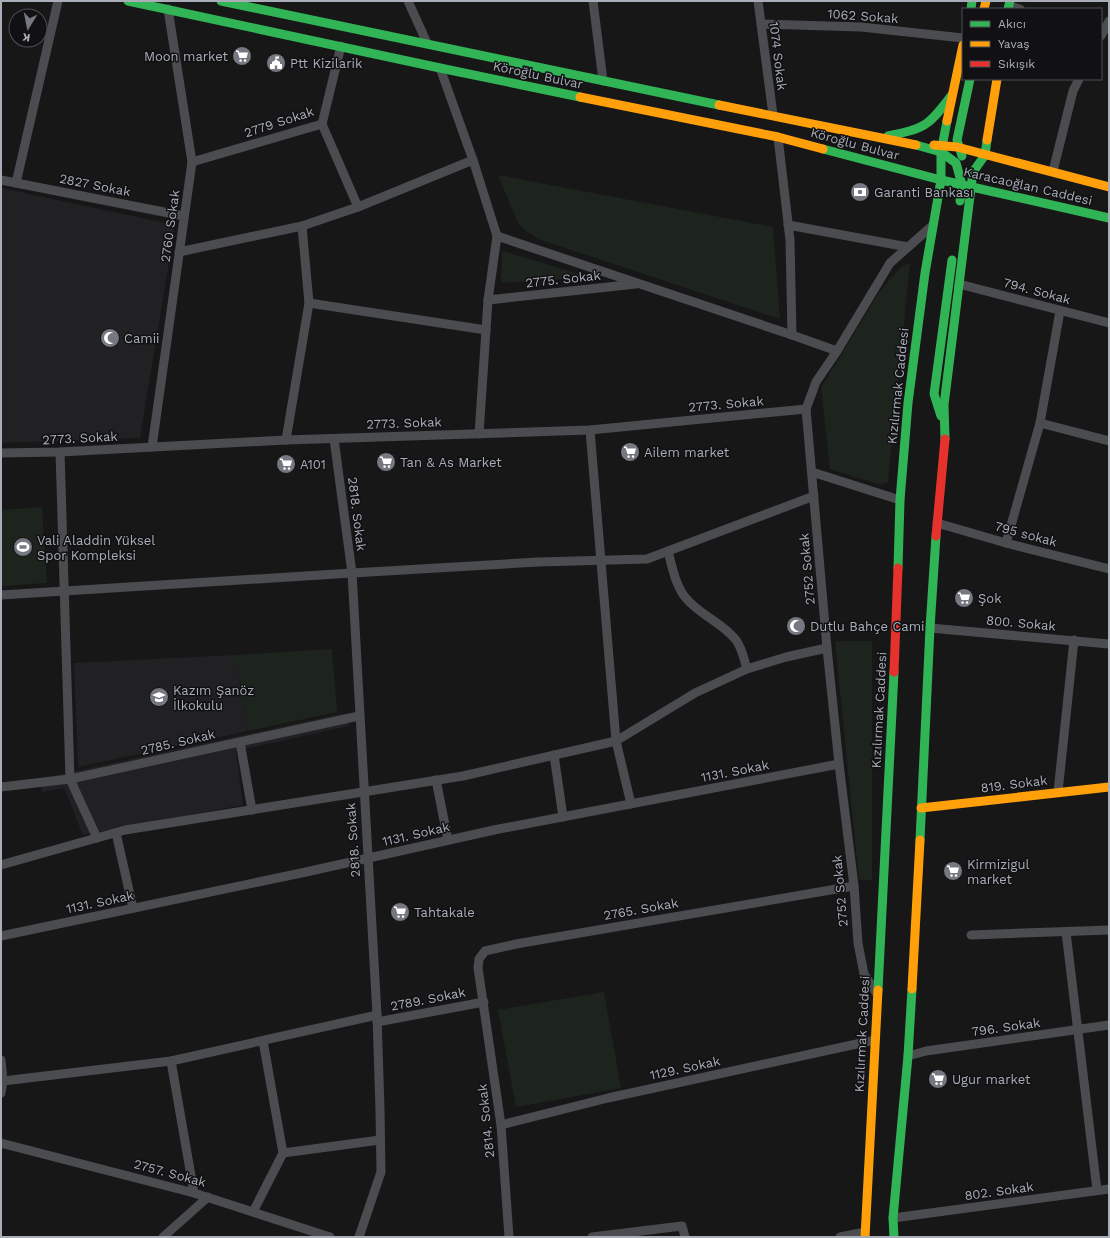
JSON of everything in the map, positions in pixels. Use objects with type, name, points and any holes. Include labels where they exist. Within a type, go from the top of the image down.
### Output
[{"type":"main road","name":"Köroğlu Bulvar","points":[[128,1],[440,68],[778,138],[941,180]]},
{"type":"main road","name":"Köroğlu Bulvar","points":[[221,1],[921,146]]},
{"type":"main road","name":"Kızılırmak Caddesi","points":[[865,1235],[894,667],[900,500],[908,403],[932,226],[941,180],[942,148],[962,50]]},
{"type":"main road","points":[[970,80],[957,140],[963,161],[990,191]]},
{"type":"main road","points":[[959,208],[973,172],[985,155],[997,80]]},
{"type":"main road","points":[[882,137],[908,132],[926,124],[941,110],[953,94]]},
{"type":"main road","name":"Karacaoğlan Caddesi","points":[[921,146],[960,148],[1053,171],[1109,187]]},
{"type":"main road","points":[[894,1237],[894,1218],[908,1056],[930,628],[937,523],[946,434],[944,404],[960,284],[967,186],[956,163],[942,148]]},
{"type":"main road","name":"Karacaoğlan Caddesi","points":[[941,180],[1109,218]]},
{"type":"main road","points":[[946,434],[934,394],[953,255]]},
{"type":"main road","name":"819. Sokak","points":[[921,808],[1058,792],[1109,788]]},
{"type":"street","points":[[16,183],[58,1]]},
{"type":"street","points":[[408,1],[427,44]]},
{"type":"street","points":[[593,1],[603,81]]},
{"type":"street","name":"1074 Sokak","points":[[758,1],[773,115]]},
{"type":"street","name":"2760 Sokak","points":[[152,447],[192,162],[168,9]]},
{"type":"street","points":[[1102,32],[1109,21]]},
{"type":"street","name":"1062 Sokak","points":[[761,24],[861,27],[962,38]]},
{"type":"street","name":"2779 Sokak","points":[[192,162],[322,124],[341,46]]},
{"type":"street","points":[[440,68],[473,160],[497,236],[488,300],[479,434]]},
{"type":"street","points":[[1053,171],[1073,91],[1078,80]]},
{"type":"street","points":[[322,124],[358,207]]},
{"type":"street","points":[[778,138],[790,240],[792,335]]},
{"type":"street","points":[[179,252],[302,226],[358,207],[473,160]]},
{"type":"street","name":"2827 Sokak","points":[[1,180],[184,216]]},
{"type":"street","points":[[788,224],[908,247]]},
{"type":"street","points":[[286,440],[309,303],[302,226]]},
{"type":"street","name":"2752 Sokak","points":[[877,994],[864,974],[858,943],[854,886],[827,648],[806,409],[816,382],[837,351],[890,263],[932,226]]},
{"type":"street","points":[[497,236],[837,351]]},
{"type":"street","name":"2775. Sokak","points":[[488,300],[640,284]]},
{"type":"street","name":"794. Sokak","points":[[960,284],[1109,323]]},
{"type":"street","points":[[309,303],[486,330]]},
{"type":"street","points":[[1006,543],[1040,423],[1060,311]]},
{"type":"street","name":"2773. Sokak","points":[[1,453],[60,452],[286,440],[590,430],[806,409]]},
{"type":"street","points":[[1040,423],[1109,441]]},
{"type":"street","points":[[590,430],[616,741],[631,804]]},
{"type":"street","name":"2818. Sokak","points":[[334,439],[352,572],[363,792],[377,1019],[381,1172],[359,1237]]},
{"type":"street","points":[[60,452],[70,779],[97,838]]},
{"type":"street","points":[[812,472],[900,500]]},
{"type":"street","points":[[1,595],[352,572],[647,559],[814,496]]},
{"type":"street","name":"795 sokak","points":[[937,523],[1006,543],[1109,569]]},
{"type":"street","points":[[668,551],[674,576],[684,596],[700,613],[720,624],[737,641],[747,669]]},
{"type":"street","name":"800. Sokak","points":[[930,628],[1109,644]]},
{"type":"street","points":[[1058,792],[1074,640]]},
{"type":"street","points":[[1,865],[125,830],[463,776],[616,741],[695,693],[747,669],[786,657],[827,648]]},
{"type":"street","name":"2785. Sokak","points":[[1,787],[70,779],[359,716]]},
{"type":"street","points":[[240,742],[252,810]]},
{"type":"street","points":[[554,755],[563,817]]},
{"type":"street","name":"1131. Sokak","points":[[1,936],[448,840],[839,764]]},
{"type":"street","points":[[436,780],[448,840]]},
{"type":"street","points":[[116,833],[133,908]]},
{"type":"street","name":"2765. Sokak","points":[[484,1002],[478,968],[480,959],[485,951],[854,886]]},
{"type":"street","points":[[971,935],[1109,930]]},
{"type":"street","points":[[1066,932],[1097,1190]]},
{"type":"street","name":"2789. Sokak","points":[[3,1081],[171,1062],[264,1041],[377,1019],[484,1002]]},
{"type":"street","name":"2814. Sokak","points":[[484,1002],[501,1125],[509,1237]]},
{"type":"street","name":"796. Sokak","points":[[908,1056],[926,1051],[1109,1025]]},
{"type":"street","name":"1129. Sokak","points":[[501,1125],[608,1098],[875,1040]]},
{"type":"street","points":[[253,1212],[284,1153],[264,1041]]},
{"type":"street","points":[[1,1060],[3,1081],[1,1092]]},
{"type":"street","points":[[171,1062],[194,1193]]},
{"type":"street","points":[[284,1153],[380,1140]]},
{"type":"street","name":"2757. Sokak","points":[[1,1143],[194,1193],[330,1237]]},
{"type":"street","name":"802. Sokak","points":[[894,1218],[1109,1189]]},
{"type":"street","points":[[163,1237],[208,1197]]},
{"type":"street","points":[[592,1237],[682,1226],[685,1237]]},
{"type":"street","points":[[840,1237],[865,1235]]},
{"type":"shaded area","points":[[498,175],[773,227],[780,319],[538,239],[526,231],[518,223]]},
{"type":"shaded area","points":[[1,188],[175,225],[140,438],[1,443]]},
{"type":"shaded area","points":[[502,251],[506,252],[590,277],[501,283]]},
{"type":"shaded area","points":[[910,263],[888,482],[880,485],[830,469],[821,388],[880,291],[902,266]]},
{"type":"shaded area","name":"Vali Aladdin Yüksel Spor Kompleksi","points":[[42,507],[47,583],[1,586],[1,510]]},
{"type":"shaded area","points":[[835,641],[872,641],[872,880],[859,880]]},
{"type":"shaded area","points":[[332,649],[337,712],[248,731],[235,655]]},
{"type":"shaded area","name":"Kazım Şanöz İlkokulu","points":[[235,655],[248,731],[78,767],[74,663]]},
{"type":"shaded area","points":[[345,713],[349,726],[236,751],[243,805],[83,835],[64,788],[42,792],[39,779]]},
{"type":"shaded area","points":[[604,992],[621,1088],[516,1107],[498,1010]]},
{"type":"traffic: fast","points":[[128,1],[580,97]]},
{"type":"traffic: fast","points":[[221,1],[719,105]]},
{"type":"traffic: fast","points":[[971,8],[972,1]]},
{"type":"traffic: fast","points":[[1008,8],[1010,1]]},
{"type":"traffic: fast","points":[[962,156],[957,140],[970,80]]},
{"type":"traffic: fast","points":[[888,136],[910,131],[925,125],[937,114],[951,96]]},
{"type":"traffic: fast","points":[[898,568],[900,500],[908,403],[925,273],[941,180],[941,152],[947,121]]},
{"type":"traffic: fast","points":[[945,439],[944,405],[973,172],[985,155],[987,140]]},
{"type":"traffic: fast","points":[[916,145],[941,152],[956,163],[962,185],[960,201]]},
{"type":"traffic: fast","points":[[823,149],[941,180],[1109,218]]},
{"type":"traffic: fast","points":[[941,416],[934,394],[952,260]]},
{"type":"traffic: fast","points":[[920,840],[936,536]]},
{"type":"traffic: fast","points":[[878,990],[894,672]]},
{"type":"traffic: fast","points":[[894,1237],[893,1218],[908,1056],[912,989]]},
{"type":"traffic: slow","points":[[984,8],[986,1]]},
{"type":"traffic: slow","points":[[947,121],[962,50]]},
{"type":"traffic: slow","points":[[987,140],[997,80]]},
{"type":"traffic: slow","points":[[580,97],[778,137],[823,149]]},
{"type":"traffic: slow","points":[[719,105],[916,145]]},
{"type":"traffic: slow","points":[[934,145],[957,147],[1109,187]]},
{"type":"traffic: slow","points":[[921,808],[1109,787]]},
{"type":"traffic: slow","points":[[912,989],[920,840]]},
{"type":"traffic: slow","points":[[865,1237],[878,990]]},
{"type":"traffic: jam","points":[[936,536],[945,439]]},
{"type":"traffic: jam","points":[[894,672],[898,568]]},
{"type":"place","name":"Moon market","points":[[242,56]]},
{"type":"place","name":"Ptt Kizilarik","points":[[276,63]]},
{"type":"place","name":"Garanti Bankası","points":[[860,192]]},
{"type":"place","name":"Camii","points":[[110,338]]},
{"type":"place","name":"Ailem market","points":[[630,452]]},
{"type":"place","name":"Tan & As Market","points":[[386,462]]},
{"type":"place","name":"A101","points":[[286,464]]},
{"type":"place","name":"Vali Aladdin Yüksel Spor Kompleksi","points":[[23,547]]},
{"type":"place","name":"Şok","points":[[964,598]]},
{"type":"place","name":"Dutlu Bahçe Cami","points":[[796,626]]},
{"type":"place","name":"Kazım Şanöz İlkokulu","points":[[159,697]]},
{"type":"place","name":"Kirmizigul market","points":[[953,871]]},
{"type":"place","name":"Tahtakale","points":[[400,912]]},
{"type":"place","name":"Ugur market","points":[[938,1079]]}]
